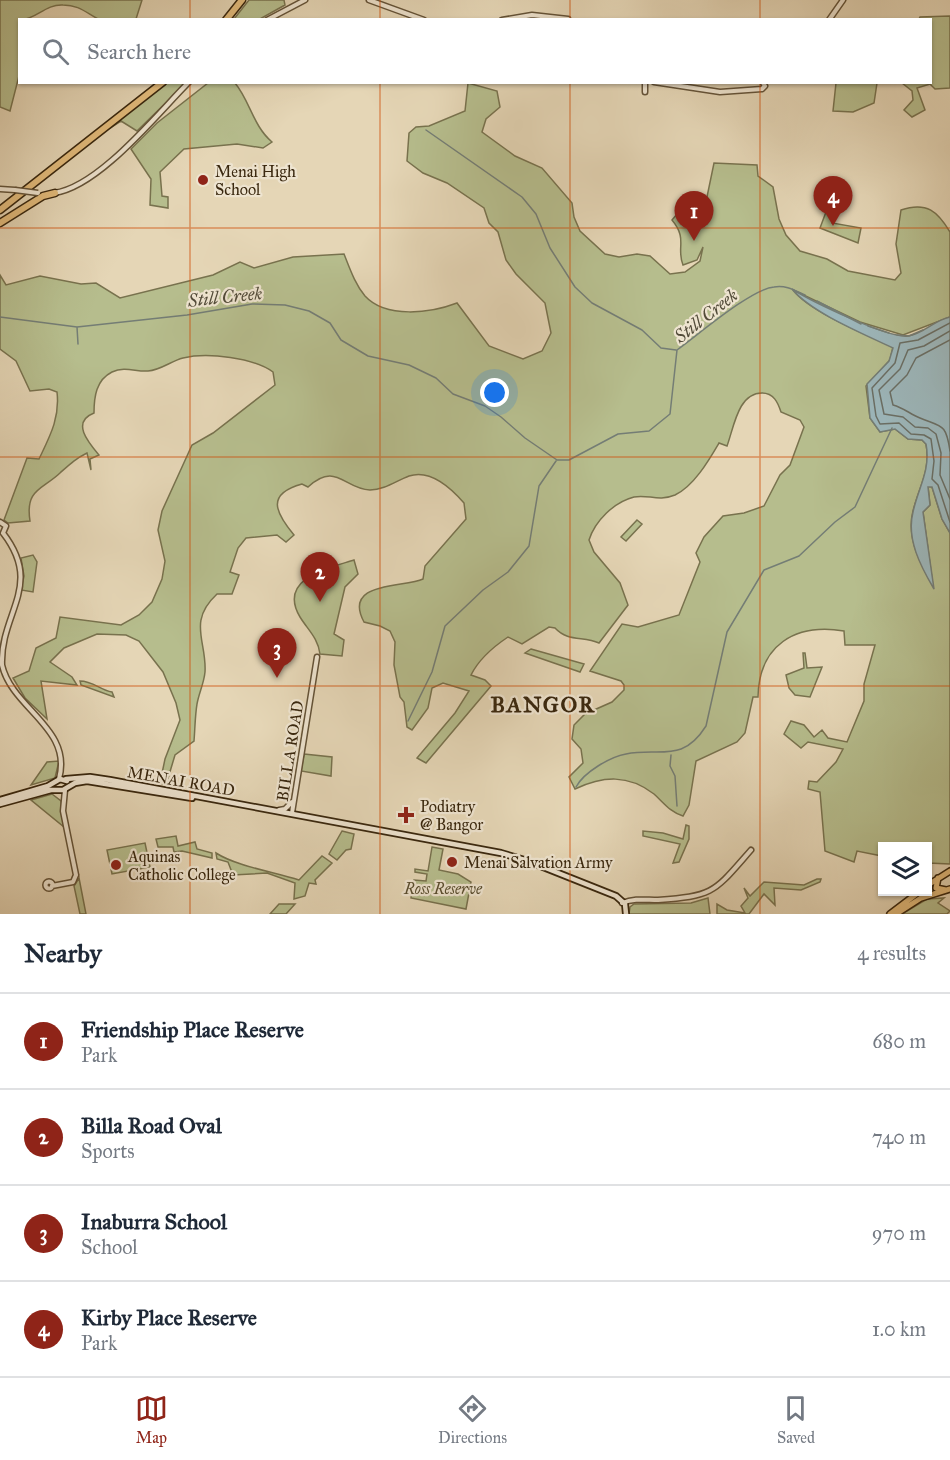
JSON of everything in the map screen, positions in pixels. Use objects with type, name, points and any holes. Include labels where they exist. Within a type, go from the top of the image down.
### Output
[{"type":"highway","points":[[228,18],[244,0]]},
{"type":"highway","points":[[232,18],[244,0]]},
{"type":"highway","points":[[0,208],[157,84]]},
{"type":"highway","points":[[0,223],[43,196],[55,193]]},
{"type":"main road","name":"MENAI ROAD","points":[[0,802],[62,780],[100,778],[158,791],[495,852],[528,861],[618,897],[623,904]]},
{"type":"main road","points":[[62,780],[63,789]]},
{"type":"main road","points":[[62,780],[63,789]]},
{"type":"main road","name":"MENAI ROAD","points":[[0,802],[63,789],[79,782],[95,782],[272,809],[302,816]]},
{"type":"main road","name":"MENAI ROAD","points":[[282,814],[292,813]]},
{"type":"main road","points":[[932,881],[950,870]]},
{"type":"main road","points":[[932,880],[950,870]]},
{"type":"main road","points":[[938,878],[935,884],[936,889],[950,889]]},
{"type":"main road","points":[[896,914],[921,898],[950,889]]},
{"type":"main road","points":[[884,914],[907,896]]},
{"type":"main road","points":[[890,914],[913,896]]},
{"type":"main road","points":[[623,904],[625,914]]},
{"type":"street","points":[[271,18],[305,0]]},
{"type":"street","points":[[278,14],[312,0]]},
{"type":"street","points":[[369,0],[418,18]]},
{"type":"street","points":[[830,18],[843,0]]},
{"type":"street","points":[[512,18],[528,15],[550,18]]},
{"type":"street","points":[[0,189],[55,193],[75,187],[97,173],[187,84]]},
{"type":"street","points":[[645,84],[645,92]]},
{"type":"street","points":[[667,84],[720,92],[751,89],[762,84]]},
{"type":"street","points":[[0,522],[6,526],[1,533],[18,561],[20,574],[2,636],[3,668],[16,696],[53,736],[60,752],[62,780]]},
{"type":"street","name":"BILLA ROAD","points":[[292,813],[317,657]]},
{"type":"street","points":[[52,885],[71,880],[76,874],[63,789]]},
{"type":"street","points":[[272,809],[285,809],[294,795]]},
{"type":"street","points":[[294,795],[296,810],[302,816]]},
{"type":"street","points":[[623,904],[639,899],[696,897],[708,894],[751,850]]},
{"type":"green space","points":[[0,0],[142,0],[136,18],[96,18],[69,5],[57,5],[31,18],[18,18],[18,80],[10,111],[0,107]]},
{"type":"green space","points":[[249,0],[284,0],[285,5],[262,18],[235,18]]},
{"type":"green space","points":[[950,16],[950,88],[935,89],[930,84],[932,84],[932,18],[920,17]]},
{"type":"green space","points":[[164,84],[185,84],[137,131],[121,121],[110,128]]},
{"type":"green space","points":[[207,84],[236,84],[260,129],[272,142],[263,148],[237,144],[184,149],[160,172],[162,196],[168,197],[168,208],[150,205],[151,179],[131,149],[157,123]]},
{"type":"green space","points":[[468,84],[497,91],[500,107],[486,119],[482,132],[515,156],[542,168],[572,203],[574,217],[580,231],[605,254],[619,257],[637,254],[650,256],[670,274],[685,272],[700,261],[703,247],[697,260],[683,265],[681,238],[672,220],[677,214],[702,221],[714,163],[757,165],[758,176],[773,187],[779,219],[786,235],[800,251],[827,259],[848,271],[895,280],[901,273],[896,244],[901,210],[925,208],[941,219],[950,232],[950,317],[903,335],[860,322],[793,290],[825,315],[893,347],[890,360],[866,386],[870,418],[880,432],[895,429],[908,439],[922,440],[926,444],[926,470],[913,511],[911,531],[916,551],[933,586],[923,512],[930,505],[928,486],[932,487],[942,519],[950,533],[950,864],[932,863],[932,842],[878,842],[878,855],[857,851],[854,862],[825,851],[820,792],[808,789],[809,781],[817,782],[836,762],[843,749],[808,742],[801,748],[784,734],[791,721],[804,725],[814,737],[822,730],[828,738],[847,742],[864,701],[864,684],[875,645],[845,645],[844,631],[826,629],[810,631],[783,642],[773,651],[760,679],[758,697],[753,697],[745,733],[737,742],[696,761],[689,805],[683,816],[671,810],[654,794],[635,783],[615,779],[605,780],[575,789],[569,777],[583,763],[581,749],[572,739],[574,725],[585,714],[612,702],[624,690],[621,681],[590,671],[622,624],[638,627],[679,615],[700,562],[696,553],[704,537],[723,516],[744,513],[764,506],[780,475],[790,465],[804,427],[800,420],[781,412],[775,399],[766,393],[754,394],[747,399],[738,412],[727,446],[719,443],[700,472],[682,491],[669,497],[639,496],[619,503],[606,513],[596,526],[589,540],[594,552],[620,583],[628,605],[599,643],[570,637],[549,627],[522,644],[508,637],[502,641],[482,659],[471,675],[485,680],[491,686],[426,763],[417,758],[455,713],[469,691],[443,683],[432,688],[428,708],[412,730],[407,727],[404,702],[400,697],[394,665],[395,642],[390,631],[364,622],[359,609],[361,599],[378,588],[423,579],[425,566],[466,519],[464,503],[459,497],[439,481],[425,475],[409,476],[375,490],[361,489],[340,478],[326,476],[308,487],[302,484],[283,493],[277,505],[282,519],[294,535],[286,542],[277,535],[246,538],[238,548],[230,572],[239,575],[232,594],[217,594],[203,614],[200,632],[205,672],[197,704],[194,741],[175,755],[166,785],[160,783],[165,759],[180,720],[176,703],[163,672],[139,641],[126,635],[97,634],[64,648],[50,662],[72,677],[77,685],[41,681],[47,719],[25,698],[13,678],[29,671],[36,648],[56,638],[60,617],[121,625],[139,615],[152,602],[162,579],[165,561],[158,530],[162,511],[192,445],[213,433],[275,385],[273,372],[265,367],[243,360],[217,356],[183,358],[148,371],[126,369],[112,372],[99,384],[95,395],[94,413],[84,422],[84,432],[99,455],[90,459],[91,470],[87,453],[36,491],[30,502],[30,521],[8,523],[4,520],[27,458],[39,459],[53,427],[58,401],[57,392],[49,389],[30,391],[16,361],[0,349],[0,275],[6,285],[40,276],[81,284],[96,283],[120,298],[213,275],[240,262],[254,268],[293,257],[344,254],[358,286],[374,303],[396,311],[409,312],[446,307],[457,303],[489,346],[523,359],[542,351],[551,333],[545,303],[516,274],[506,260],[498,232],[489,223],[484,208],[447,183],[423,173],[407,161],[409,133],[416,127],[429,126],[465,111]]},
{"type":"green space","points":[[836,84],[877,84],[874,103],[853,112],[833,111]]},
{"type":"green space","points":[[903,84],[930,84],[917,88],[925,110],[912,117],[904,110],[913,100],[912,91]]},
{"type":"green space","points":[[834,211],[832,223],[861,228],[858,243],[820,228],[826,212]]},
{"type":"green space","points":[[637,520],[642,524],[626,541],[621,537]]},
{"type":"green space","points":[[33,555],[37,562],[33,592],[21,590],[24,576],[21,558]]},
{"type":"green space","points":[[354,560],[358,574],[345,587],[334,634],[344,640],[342,656],[320,654],[315,639],[300,617],[295,604],[295,593],[300,584],[309,577]]},
{"type":"green space","points":[[531,649],[584,664],[580,672],[525,653]]},
{"type":"green space","points":[[803,653],[805,653],[807,668],[822,667],[810,697],[795,695],[789,688],[786,675],[804,668]]},
{"type":"green space","points":[[80,681],[89,682],[112,692],[114,697],[81,685]]},
{"type":"green space","points":[[304,754],[332,757],[331,776],[301,771]]},
{"type":"green space","points":[[59,761],[55,778],[31,785],[47,762]]},
{"type":"green space","points":[[52,794],[61,801],[64,827],[31,800]]},
{"type":"green space","points":[[686,825],[689,826],[689,839],[679,862],[673,863],[680,844],[643,836],[643,831],[663,833],[683,839]]},
{"type":"green space","points":[[342,831],[354,834],[351,849],[346,850],[337,860],[329,854]]},
{"type":"green space","points":[[176,836],[178,846],[195,842],[197,849],[212,853],[212,858],[182,851],[174,852],[173,847],[158,847],[156,839]]},
{"type":"green space","points":[[145,843],[150,867],[112,874],[107,850]]},
{"type":"green space","name":"Ross Reserve","points":[[432,847],[443,849],[439,870],[458,874],[471,882],[466,909],[411,898],[414,880],[426,881],[427,874],[415,872],[415,869],[428,871]]},
{"type":"green space","points":[[216,853],[244,865],[299,880],[322,856],[332,863],[315,880],[316,884],[309,883],[305,896],[294,899],[295,883],[267,873],[233,875],[228,862],[217,859]]},
{"type":"green space","points":[[79,878],[86,914],[80,914],[74,886]]},
{"type":"green space","points":[[821,879],[820,882],[801,890],[774,888],[775,905],[764,894],[749,914],[717,914],[717,904],[727,910],[745,913],[741,906],[748,898],[744,888],[750,896],[764,882],[804,885]]},
{"type":"green space","points":[[708,898],[710,914],[629,914],[630,907],[634,904],[691,903]]},
{"type":"green space","points":[[944,898],[938,903],[950,911],[947,914],[902,914],[927,899]]},
{"type":"green space","points":[[279,904],[295,904],[286,914],[270,914]]},
{"type":"water","points":[[792,289],[850,318],[898,335],[914,335],[950,317],[950,533],[942,519],[932,487],[928,487],[930,505],[923,512],[934,589],[916,552],[911,522],[927,462],[926,444],[922,440],[908,439],[895,429],[880,432],[870,418],[867,384],[889,361],[893,348],[825,315]]},
{"type":"waterway","points":[[426,130],[522,197],[536,214],[550,248],[575,287],[592,303],[642,330],[661,348],[676,350]]},
{"type":"waterway","name":"Still Creek","points":[[0,317],[77,327],[187,315],[252,304],[285,305],[309,311],[330,323],[341,340],[368,356],[409,365],[436,378],[453,394],[485,406],[557,460],[569,460],[618,434],[649,431],[670,414],[677,350],[725,314],[752,296],[774,287],[786,287],[805,295]]},
{"type":"waterway","name":"Still Creek","points":[[817,301],[861,324]]},
{"type":"waterway","name":"Still Creek","points":[[868,326],[889,333]]},
{"type":"waterway","points":[[77,327],[78,344]]},
{"type":"waterway","name":"Still Creek","points":[[897,335],[909,336],[923,330]]},
{"type":"waterway","points":[[576,787],[591,771],[613,758],[638,752],[679,750],[697,738],[706,726],[727,632],[764,570],[799,556],[835,522],[855,507],[892,428]]},
{"type":"waterway","points":[[408,721],[432,672],[445,626],[483,590],[508,572],[529,546],[539,486],[556,461]]},
{"type":"waterway","points":[[671,755],[670,766],[675,776],[677,806]]},
{"type":"place","name":"Menai High School","points":[[203,180]]},
{"type":"place","name":"Kirby Place Reserve","points":[[833,226]]},
{"type":"place","name":"Friendship Place Reserve","points":[[694,241]]},
{"type":"place","name":"Billa Road Oval","points":[[320,602]]},
{"type":"place","name":"Inaburra School","points":[[277,678]]},
{"type":"place","name":"Podiatry @ Bangor","points":[[406,815]]},
{"type":"place","name":"Menai Salvation Army","points":[[452,862]]},
{"type":"place","name":"Aquinas Catholic College","points":[[116,865]]},
{"type":"district","name":"BANGOR","points":[[543,704]]}]
